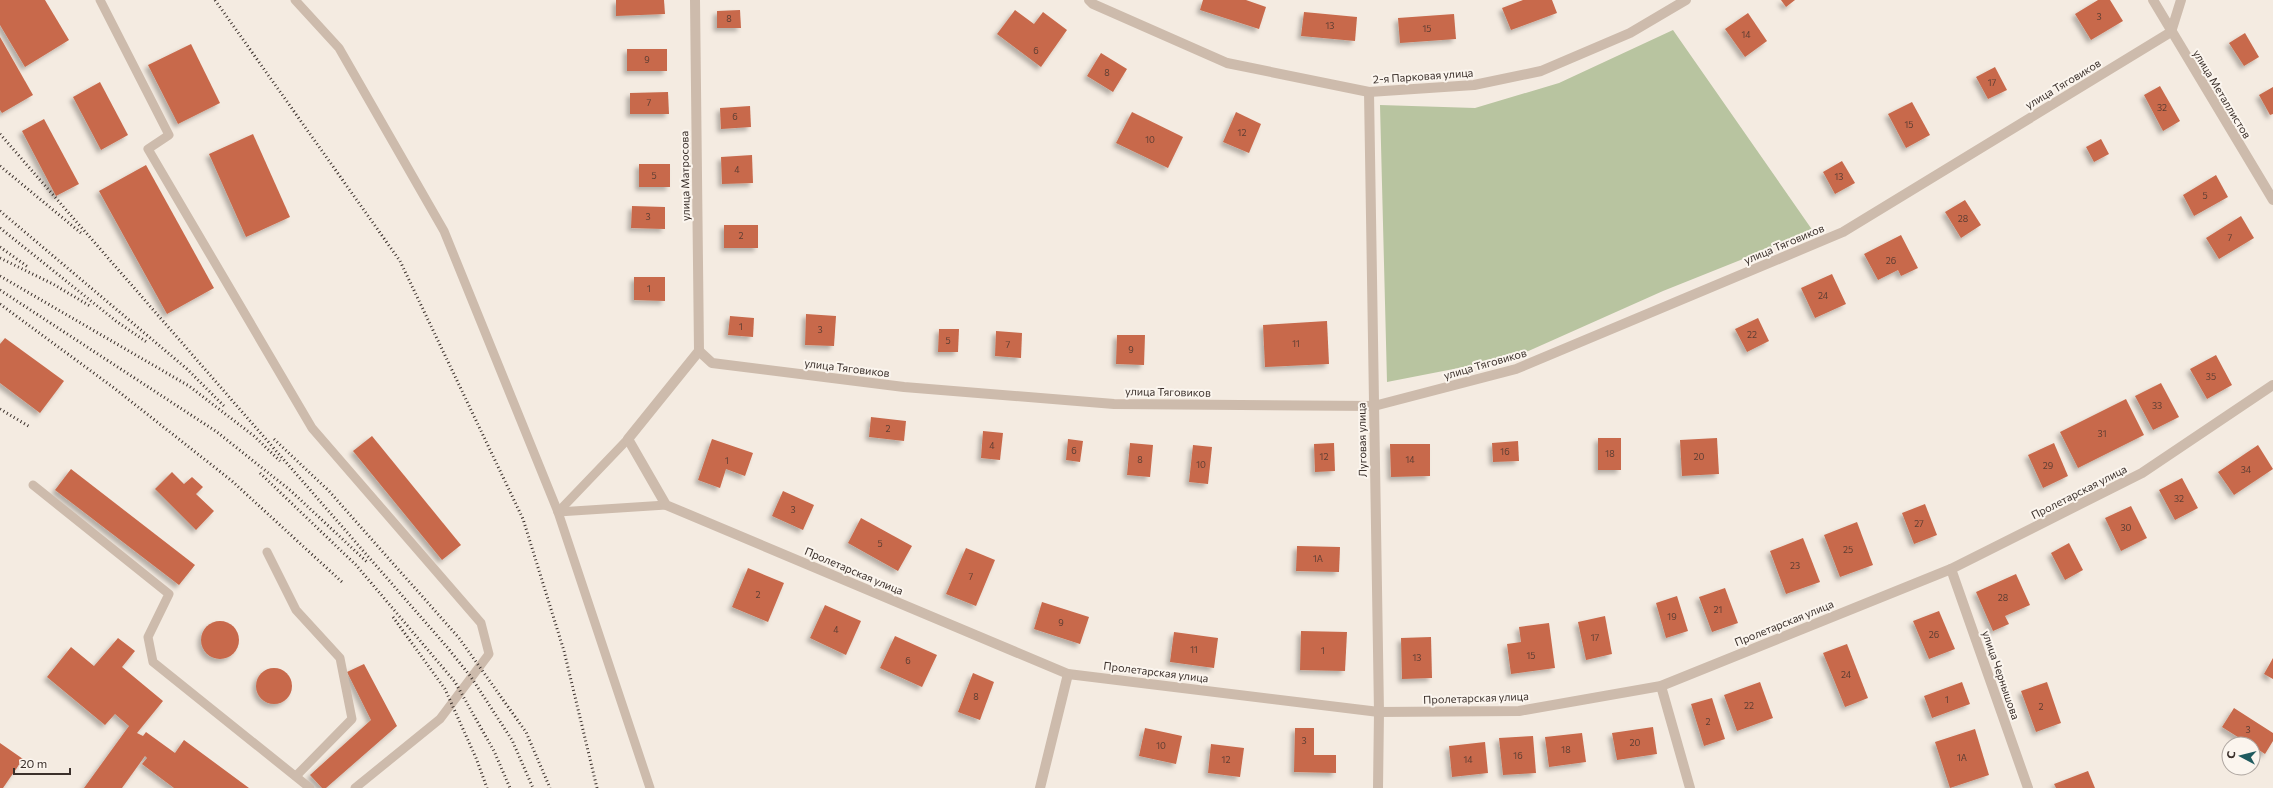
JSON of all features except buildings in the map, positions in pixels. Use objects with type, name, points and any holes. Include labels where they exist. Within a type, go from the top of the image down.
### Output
[{"type":"street","name":"улица Матросова","points":[[695,0],[699,351]]},
{"type":"street","name":"2-я Парковая улица","points":[[1089,0],[1093,4],[1227,63],[1369,92],[1474,84],[1540,71],[1630,33],[1686,0]]},
{"type":"street","name":"улица Металлистов","points":[[2153,0],[2273,200]]},
{"type":"street","points":[[2171,32],[2181,0]]},
{"type":"street","name":"улица Тяговиков","points":[[699,351],[712,363],[911,387],[1114,404],[1374,406],[1516,370],[1843,232],[2171,32]]},
{"type":"street","name":"Луговая улица","points":[[1369,92],[1379,712],[1378,788]]},
{"type":"street","points":[[666,505],[628,439],[699,351]]},
{"type":"street","name":"Пролетарская улица","points":[[666,505],[1068,674],[1379,712],[1519,711],[1661,686],[1951,569],[2142,473],[2273,386]]},
{"type":"street","name":"улица Чернышова","points":[[1951,569],[2028,788]]},
{"type":"street","points":[[1040,788],[1068,674]]},
{"type":"street","points":[[1661,686],[1690,788]]},
{"type":"lane","points":[[100,0],[169,135],[148,149],[312,428],[481,623],[489,654],[440,719],[355,788]]},
{"type":"lane","points":[[295,0],[339,48],[444,231],[558,512],[650,788]]},
{"type":"lane","points":[[558,512],[628,439]]},
{"type":"lane","points":[[34,485],[169,594],[148,637],[153,662],[310,788]]},
{"type":"lane","points":[[558,512],[666,505]]},
{"type":"lane","points":[[267,552],[296,610],[340,658],[352,718],[296,776]]},
{"type":"green space","points":[[1673,30],[1813,231],[1663,291],[1515,357],[1387,382],[1380,105],[1475,108],[1559,83]]},
{"type":"railway","points":[[215,0],[400,261],[523,519],[564,651],[597,788]]},
{"type":"railway","points":[[0,134],[447,647],[471,677],[512,740],[533,788]]},
{"type":"railway","points":[[0,166],[81,233]]},
{"type":"railway","points":[[0,211],[187,369],[226,408]]},
{"type":"railway","points":[[0,228],[116,321],[148,343]]},
{"type":"railway","points":[[0,247],[28,267]]},
{"type":"railway","points":[[0,258],[53,284],[90,306]]},
{"type":"railway","points":[[0,276],[189,386],[254,436],[280,461]]},
{"type":"railway","points":[[0,290],[217,432],[291,491],[367,562]]},
{"type":"railway","points":[[0,304],[114,388],[232,481],[342,582]]},
{"type":"railway","points":[[0,409],[30,427]]},
{"type":"railway","points":[[274,439],[329,491],[459,638],[526,732],[550,788]]},
{"type":"railway","points":[[260,473],[356,565],[455,682],[494,751],[510,788]]},
{"type":"railway","points":[[393,617],[445,689],[476,758],[487,788]]}]
